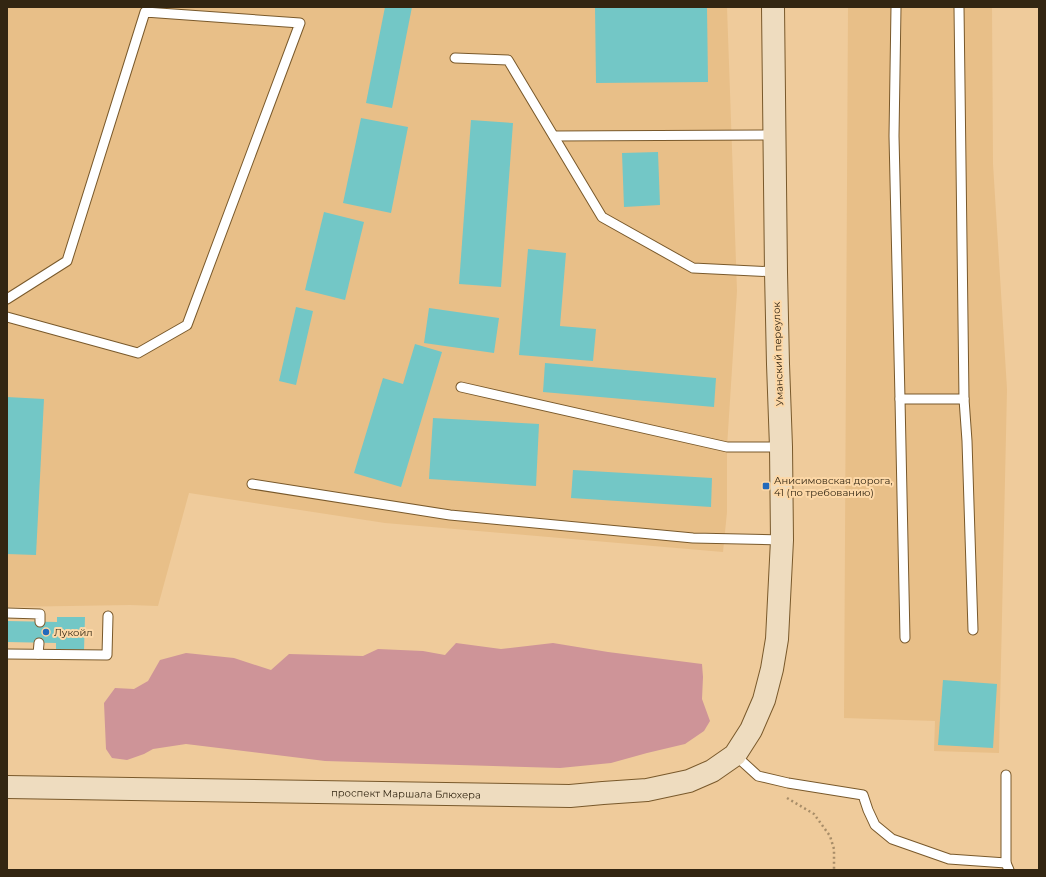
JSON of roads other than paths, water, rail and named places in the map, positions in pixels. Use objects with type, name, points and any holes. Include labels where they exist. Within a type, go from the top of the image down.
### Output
[{"type":"street","name":"Уманский переулок","points":[[764,700],[772,669],[777,639],[782,540],[776,272],[773,7]]},
{"type":"street","name":"проспект Маршала Блюхера","points":[[7,787],[570,796],[647,790],[689,781],[712,771],[735,755],[750,730],[764,700]]},
{"type":"lane","points":[[896,7],[894,136],[905,638]]},
{"type":"lane","points":[[959,7],[964,399],[967,441],[973,630]]},
{"type":"lane","points":[[7,299],[67,261],[145,12],[300,23],[187,325],[138,353],[7,317]]},
{"type":"lane","points":[[456,58],[508,60],[602,217],[693,268],[776,272]]},
{"type":"lane","points":[[554,136],[774,135]]},
{"type":"lane","points":[[461,387],[727,447],[781,447]]},
{"type":"lane","points":[[900,398],[964,399]]},
{"type":"lane","points":[[252,484],[450,515],[693,538],[782,540]]},
{"type":"lane","points":[[7,613],[40,614],[40,622]]},
{"type":"lane","points":[[7,654],[107,655],[108,616]]},
{"type":"lane","points":[[38,654],[39,643]]},
{"type":"lane","points":[[735,755],[758,776],[788,783],[862,794],[875,825],[892,839],[949,859],[1008,867],[1006,775]]},
{"type":"place","name":"Анисимовская дорога, 41 (по требованию)","points":[[766,486]]},
{"type":"place","name":"Лукойл","points":[[46,632]]}]
